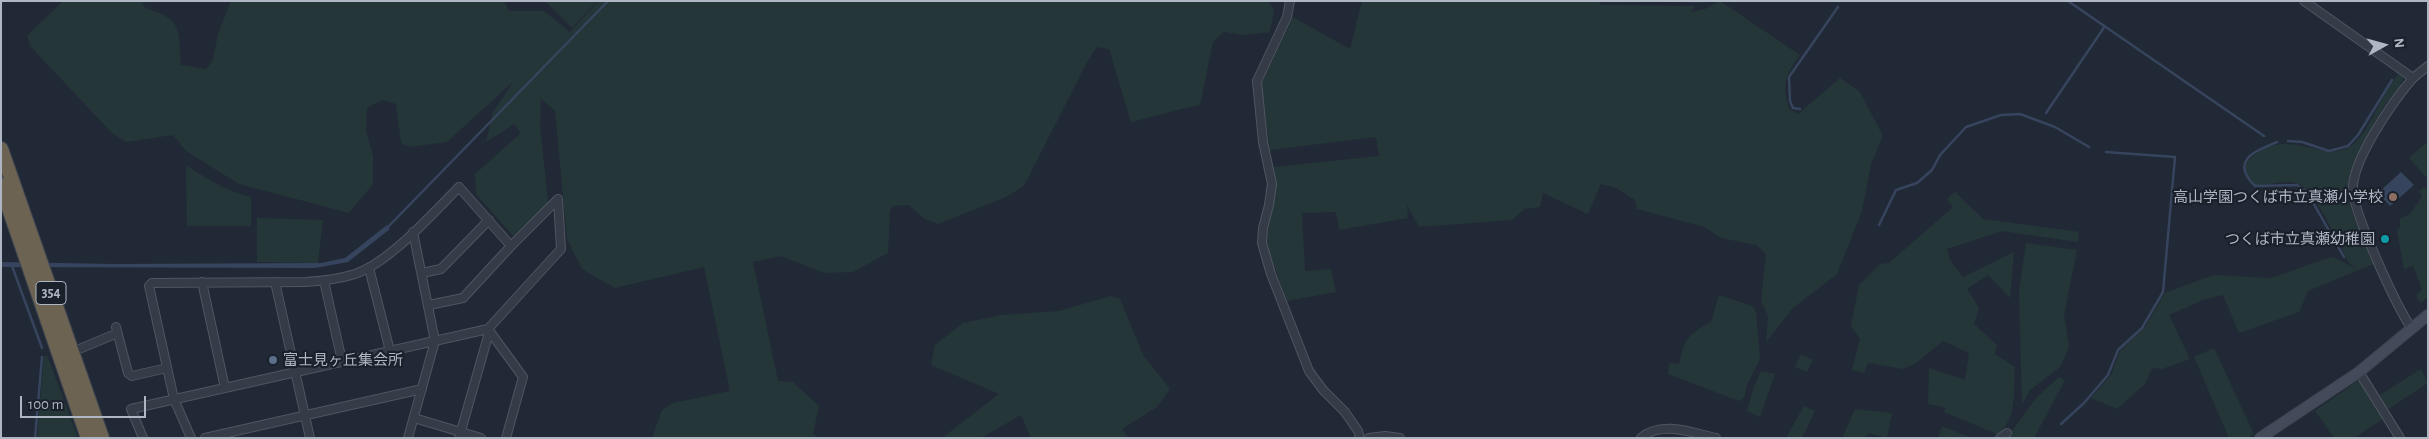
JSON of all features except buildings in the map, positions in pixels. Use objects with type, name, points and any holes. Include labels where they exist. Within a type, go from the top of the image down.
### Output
[{"type":"highway","name":"354","points":[[1,149],[102,438]]},
{"type":"highway","name":"354","points":[[1,186],[88,438]]},
{"type":"street","points":[[1290,1],[1288,17],[1257,81],[1263,142],[1272,184],[1270,205],[1263,228],[1265,256],[1291,330],[1309,371],[1323,390],[1345,412],[1358,431],[1360,438]]},
{"type":"street","points":[[2304,1],[2413,78]]},
{"type":"street","points":[[2412,329],[2368,235],[2353,191],[2360,164],[2380,122],[2413,78],[2428,66]]},
{"type":"street","points":[[192,438],[174,399],[149,286],[152,282],[324,281],[356,274],[369,268],[413,232],[459,187],[511,246]]},
{"type":"street","points":[[143,438],[131,409],[488,329],[561,249],[558,198],[463,298],[429,305]]},
{"type":"street","points":[[422,273],[441,269],[489,220]]},
{"type":"street","points":[[407,437],[435,341],[413,232]]},
{"type":"street","points":[[369,268],[390,351]]},
{"type":"street","points":[[324,281],[342,361]]},
{"type":"street","points":[[202,282],[225,388]]},
{"type":"street","points":[[275,282],[310,438]]},
{"type":"street","points":[[2260,438],[2358,372],[2428,315]]},
{"type":"street","points":[[116,327],[128,373],[132,376],[167,368]]},
{"type":"street","points":[[460,435],[488,336],[488,329]]},
{"type":"street","points":[[488,329],[523,377],[506,438]]},
{"type":"street","points":[[72,352],[113,335]]},
{"type":"street","points":[[2358,372],[2400,438]]},
{"type":"street","points":[[205,438],[422,389]]},
{"type":"street","points":[[414,418],[460,435],[481,438]]},
{"type":"street","points":[[1640,438],[1653,430],[1663,429],[1716,438]]},
{"type":"street","points":[[1369,438],[1385,436],[1400,438]]},
{"type":"shaded area","points":[[63,1],[142,1],[145,8],[158,12],[173,22],[179,34],[181,65],[206,69],[213,60],[218,34],[231,1],[504,1],[509,11],[544,11],[570,32],[598,1],[1268,1],[1274,10],[1270,32],[1244,35],[1224,32],[1213,42],[1200,105],[1131,122],[1109,49],[1097,47],[1087,62],[1024,186],[1006,197],[938,224],[923,218],[909,205],[893,206],[890,211],[888,253],[853,272],[824,273],[781,256],[753,262],[778,381],[793,382],[819,406],[813,434],[820,438],[652,438],[662,410],[673,403],[730,391],[704,267],[615,288],[582,269],[567,239],[555,111],[541,99],[540,125],[548,203],[513,236],[476,194],[475,174],[521,133],[514,124],[486,142],[493,112],[514,81],[447,142],[409,147],[401,143],[396,104],[382,100],[367,108],[366,130],[373,156],[373,184],[349,213],[239,184],[186,151],[173,135],[126,142],[112,133],[31,47],[27,36]]},
{"type":"shaded area","points":[[545,1],[597,1],[572,28]]},
{"type":"shaded area","points":[[1362,1],[1597,1],[1602,5],[1695,6],[1691,12],[1705,9],[1720,1],[1800,55],[1786,80],[1785,86],[1789,109],[1798,114],[1840,78],[1860,92],[1883,136],[1871,164],[1862,211],[1837,274],[1793,308],[1766,342],[1768,316],[1761,301],[1766,254],[1757,245],[1721,238],[1705,227],[1637,209],[1635,200],[1616,188],[1601,184],[1588,214],[1543,193],[1540,207],[1524,209],[1512,220],[1419,227],[1407,205],[1408,218],[1339,230],[1336,212],[1302,213],[1305,271],[1331,269],[1336,292],[1287,301],[1269,251],[1267,237],[1276,185],[1274,167],[1379,156],[1376,137],[1270,150],[1261,84],[1293,17],[1350,49]]},
{"type":"shaded area","points":[[2399,74],[2404,76],[2403,81],[2383,108],[2365,139],[2350,178],[2348,190],[2350,207],[2373,264],[2308,291],[2299,312],[2239,333],[2223,295],[2205,299],[2169,315],[2190,359],[2162,369],[2152,368],[2145,384],[2117,409],[2091,398],[2111,375],[2120,351],[2146,326],[2165,293],[2213,275],[2271,278],[2331,257],[2357,269],[2349,263],[2319,207],[2305,188],[2299,184],[2289,182],[2256,186],[2244,170],[2245,165],[2259,152],[2273,145],[2287,144],[2327,151],[2340,151],[2351,146],[2358,140],[2370,122]]},
{"type":"shaded area","points":[[2426,143],[2428,145],[2428,179],[2409,158]]},
{"type":"shaded area","points":[[186,165],[217,184],[251,197],[251,226],[187,226]]},
{"type":"shaded area","points":[[2424,187],[2428,190],[2428,297],[2421,303],[2416,296],[2422,289],[2413,266],[2404,269],[2397,231],[2400,227],[2400,219],[2410,214],[2422,197],[2419,191]]},
{"type":"shaded area","points":[[1955,192],[1983,219],[2079,232],[2078,242],[2002,231],[1947,249],[1950,260],[1963,277],[2014,252],[2010,298],[1988,275],[1967,289],[1979,308],[1974,324],[1997,345],[1995,354],[2015,367],[2011,413],[2004,428],[1997,434],[1944,412],[1946,408],[1928,404],[1929,368],[1965,380],[1969,353],[1943,341],[1916,363],[1903,369],[1868,363],[1864,373],[1852,370],[1860,339],[1851,326],[1859,285],[1880,264],[1889,263],[1953,207],[1947,199]]},
{"type":"shaded area","points":[[257,218],[323,220],[318,263],[257,262]]},
{"type":"shaded area","points":[[2026,243],[2077,250],[2064,315],[2069,347],[2060,367],[2030,390],[2022,404],[2019,291]]},
{"type":"shaded area","points":[[1719,295],[1752,306],[1756,312],[1760,359],[1747,385],[1744,398],[1739,401],[1668,374],[1669,363],[1679,364],[1688,338],[1711,322]]},
{"type":"shaded area","points":[[1111,296],[1120,299],[1143,355],[1170,389],[1157,407],[1122,429],[1129,438],[1031,438],[1021,415],[981,438],[942,438],[999,394],[931,365],[935,345],[963,323],[1002,315],[1059,311]]},
{"type":"shaded area","points":[[2214,348],[2254,434],[2248,438],[2229,438],[2194,357]]},
{"type":"shaded area","points":[[1801,354],[1813,360],[1807,372],[1795,367]]},
{"type":"shaded area","points":[[47,355],[78,438],[37,438],[44,356]]},
{"type":"shaded area","points":[[2421,369],[2428,383],[2387,410],[2377,397]]},
{"type":"shaded area","points":[[1761,371],[1775,374],[1760,417],[1747,411],[1753,389]]},
{"type":"shaded area","points":[[2059,377],[2065,380],[2034,438],[2007,438],[2036,398]]},
{"type":"shaded area","points":[[2359,380],[2383,419],[2354,438],[2334,438],[2315,411]]},
{"type":"shaded area","points":[[1804,406],[1815,411],[1802,438],[1786,438]]},
{"type":"shaded area","points":[[1855,409],[1892,413],[1887,438],[1868,433],[1866,438],[1842,438]]},
{"type":"shaded area","points":[[1942,426],[1972,438],[1938,438]]},
{"type":"water","points":[[2401,172],[2414,185],[2390,206],[2378,193]]},
{"type":"water","points":[[387,225],[390,229],[348,262],[315,268],[1,267],[1,262],[114,264],[321,263],[345,258]]},
{"type":"waterway","points":[[386,229],[608,1]]},
{"type":"waterway","points":[[1686,1],[1703,1]]},
{"type":"waterway","points":[[2068,1],[2264,136]]},
{"type":"waterway","points":[[1800,109],[1793,108],[1790,101],[1789,77],[1838,7]]},
{"type":"waterway","points":[[2046,113],[2105,26]]},
{"type":"waterway","points":[[2288,141],[2302,142],[2329,151],[2348,146],[2358,135],[2392,80]]},
{"type":"waterway","points":[[1879,225],[1896,190],[1917,183],[1932,170],[1940,155],[1966,127],[2001,115],[2020,114],[2055,127],[2089,147]]},
{"type":"waterway","points":[[2277,142],[2248,158],[2245,164],[2248,177],[2255,186],[2297,185],[2307,192],[2344,257]]},
{"type":"waterway","points":[[2061,424],[2084,403],[2108,375],[2118,350],[2142,328],[2163,292],[2175,157],[2106,152]]},
{"type":"waterway","points":[[12,266],[42,348]]},
{"type":"waterway","points":[[35,438],[42,357]]},
{"type":"place","name":"高山学園つくば市立真瀬小学校","points":[[2393,197]]},
{"type":"place","name":"つくば市立真瀬幼稚園","points":[[2385,239]]},
{"type":"place","name":"富士見ヶ丘集会所","points":[[273,360]]}]
